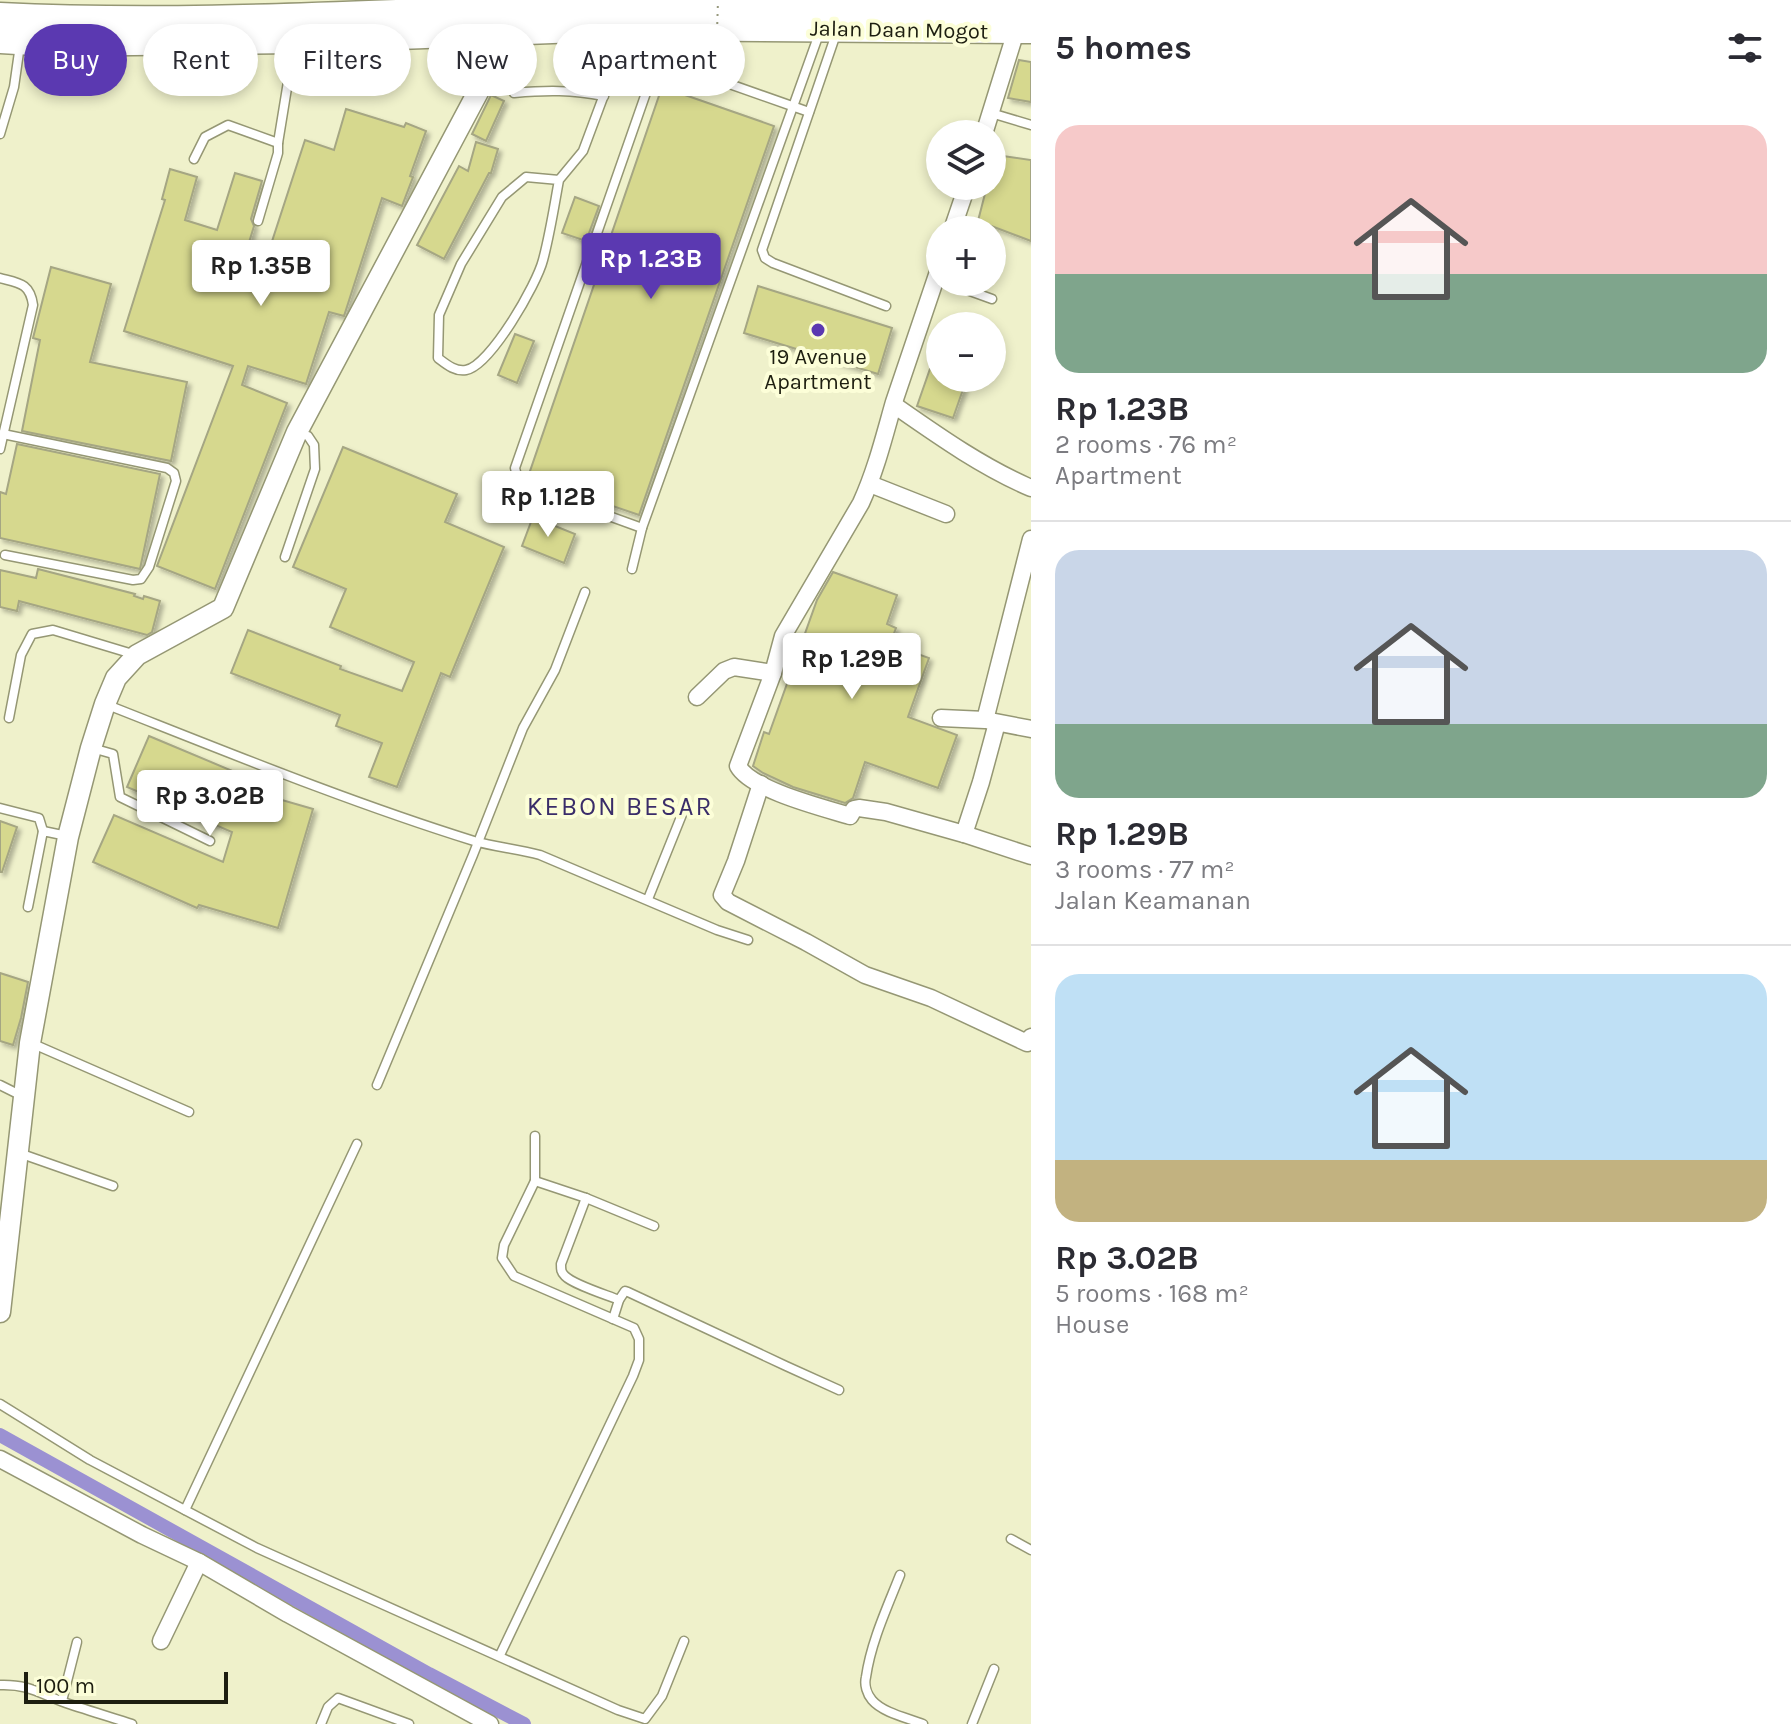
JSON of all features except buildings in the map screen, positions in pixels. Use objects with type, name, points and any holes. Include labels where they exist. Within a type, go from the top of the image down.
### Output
[{"type":"highway","name":"Jalan Daan Mogot","points":[[11,29],[115,20],[312,10],[595,3],[754,3],[823,16],[1026,24]]},
{"type":"highway","name":"Jalan Daan Mogot","points":[[690,24],[823,16],[912,5],[1026,24]]},
{"type":"highway","name":"Jalan Daan Mogot","points":[[11,29],[115,43],[274,40]]},
{"type":"street","points":[[989,120],[1026,24]]},
{"type":"street","points":[[0,1312],[30,1043],[68,837],[105,704],[116,678],[137,655],[223,608],[297,432],[476,96]]},
{"type":"street","points":[[933,296],[870,484],[783,636],[773,673],[738,766],[742,774],[781,794],[850,816],[854,809],[868,808],[1031,856]]},
{"type":"street","points":[[894,405],[938,436],[1006,477],[1031,488]]},
{"type":"street","points":[[870,484],[946,514]]},
{"type":"street","points":[[964,834],[981,782],[1030,543]]},
{"type":"street","points":[[697,697],[724,671],[734,667],[773,673]]},
{"type":"street","points":[[941,718],[1031,729]]},
{"type":"street","points":[[761,784],[722,895],[728,902],[865,975],[931,998],[1027,1043],[1031,1037]]},
{"type":"street","points":[[0,1459],[199,1562],[490,1724]]},
{"type":"street","points":[[161,1641],[199,1562]]},
{"type":"lane","points":[[632,569],[642,528],[823,16]]},
{"type":"lane","points":[[823,16],[809,112],[762,250],[765,258],[773,263],[886,306]]},
{"type":"lane","points":[[0,134],[14,87],[11,29]]},
{"type":"lane","points":[[745,90],[809,112]]},
{"type":"lane","points":[[258,221],[278,153],[286,96]]},
{"type":"lane","points":[[559,180],[526,177],[502,197],[461,264],[439,315],[438,358],[450,368],[464,371],[477,366],[494,349],[531,290],[543,263],[559,180],[583,151],[604,96]]},
{"type":"lane","points":[[642,528],[529,487],[518,480],[515,468],[645,96]]},
{"type":"lane","points":[[991,113],[1031,125]]},
{"type":"lane","points":[[194,159],[205,137],[228,125],[278,143]]},
{"type":"lane","points":[[0,278],[22,284],[31,293],[33,305],[0,449]]},
{"type":"lane","points":[[985,296],[992,299]]},
{"type":"lane","points":[[285,557],[315,469],[314,445],[308,436],[297,432]]},
{"type":"lane","points":[[3,434],[167,468],[174,473],[176,481],[149,567],[141,579],[5,555]]},
{"type":"lane","points":[[377,1085],[523,728],[555,670],[585,592]]},
{"type":"lane","points":[[9,718],[21,655],[32,634],[53,630],[137,655]]},
{"type":"lane","points":[[105,704],[323,789],[478,842],[540,855],[717,930],[748,940]]},
{"type":"lane","points":[[91,748],[113,754],[120,797],[210,841]]},
{"type":"lane","points":[[648,899],[687,802]]},
{"type":"lane","points":[[0,808],[39,818],[43,831],[28,907]]},
{"type":"lane","points":[[43,831],[68,837]]},
{"type":"lane","points":[[30,1043],[189,1112]]},
{"type":"lane","points":[[0,1085],[24,1098]]},
{"type":"lane","points":[[500,1655],[609,1431],[639,1360],[639,1339],[634,1328],[514,1276],[502,1258],[504,1245],[535,1181],[535,1136]]},
{"type":"lane","points":[[185,1510],[357,1144]]},
{"type":"lane","points":[[17,1152],[113,1186]]},
{"type":"lane","points":[[535,1181],[654,1226]]},
{"type":"lane","points":[[586,1198],[561,1270],[572,1281],[619,1300]]},
{"type":"lane","points":[[613,1319],[625,1291],[839,1390]]},
{"type":"lane","points":[[0,1404],[90,1460],[257,1548],[650,1722],[684,1641]]},
{"type":"lane","points":[[1011,1539],[1031,1550]]},
{"type":"lane","points":[[900,1575],[879,1627],[865,1679],[866,1690],[873,1702],[923,1724]]},
{"type":"lane","points":[[62,1701],[77,1642]]},
{"type":"lane","points":[[972,1724],[994,1669]]},
{"type":"lane","points":[[0,1685],[34,1688],[62,1701],[132,1724]]},
{"type":"lane","points":[[321,1724],[328,1707],[338,1698],[409,1724]]},
{"type":"path","points":[[717,24],[718,0]]},
{"type":"waterway","points":[[0,1435],[524,1724]]},
{"type":"place","name":"19 Avenue Apartment","points":[[818,330]]},
{"type":"district","name":"KEBON BESAR","points":[[620,806]]}]
